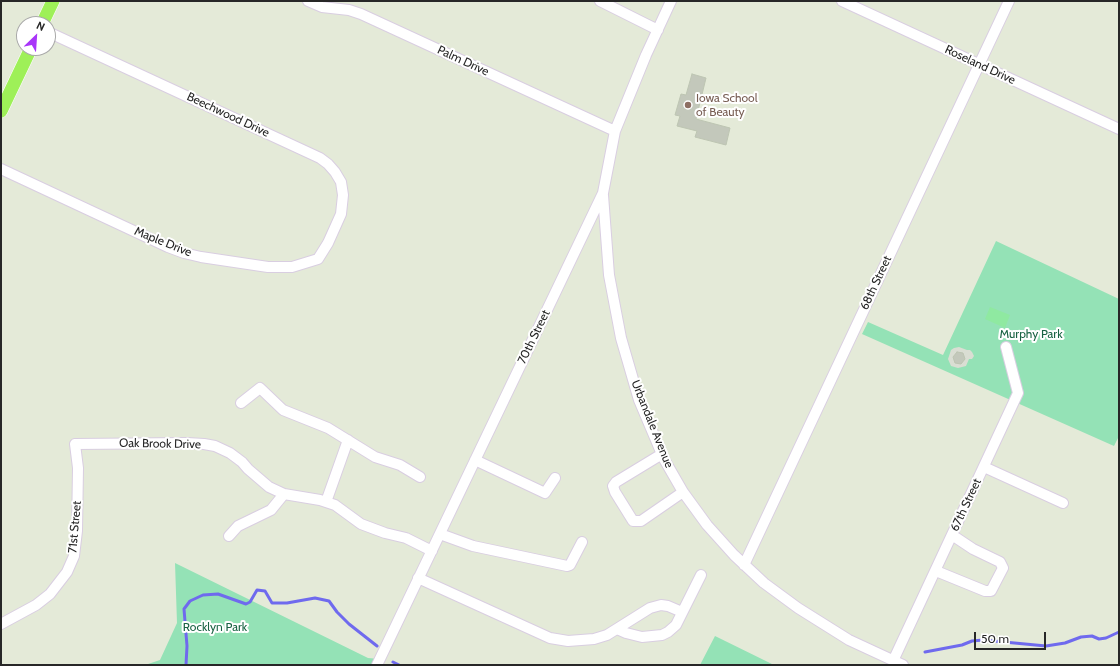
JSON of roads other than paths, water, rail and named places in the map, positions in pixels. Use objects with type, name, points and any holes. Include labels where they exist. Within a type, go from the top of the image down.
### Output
[{"type":"main road","points":[[46,16],[53,1]]},
{"type":"main road","points":[[1,111],[27,56]]},
{"type":"street","name":"Palm Drive","points":[[308,1],[322,7],[349,10],[361,14],[615,131]]},
{"type":"street","points":[[600,1],[658,30]]},
{"type":"street","name":"70th Street","points":[[377,665],[603,193],[615,131],[623,109],[672,1]]},
{"type":"street","name":"Roseland Drive","points":[[842,1],[1119,129]]},
{"type":"street","name":"68th Street","points":[[744,565],[1009,1]]},
{"type":"street","name":"Beechwood Drive","points":[[56,36],[320,158],[328,164],[341,182],[343,195],[341,214],[328,243]]},
{"type":"street","name":"Maple Drive","points":[[1,169],[168,247],[201,257],[268,267],[292,267],[318,259],[328,243]]},
{"type":"street","name":"Urbandale Avenue","points":[[603,193],[608,275],[620,338],[639,400],[662,454],[683,492],[707,525],[744,565],[764,583],[849,640],[903,665]]},
{"type":"street","name":"67th Street","points":[[893,660],[936,571],[1018,393],[1006,347]]},
{"type":"street","points":[[241,403],[260,388],[283,410],[328,428],[376,457],[400,465],[420,477]]},
{"type":"street","points":[[326,502],[348,440]]},
{"type":"street","name":"Oak Brook Drive","points":[[75,444],[187,443],[215,446],[230,453],[242,462],[261,482],[284,494],[320,500],[335,505],[361,524],[385,533],[406,538],[432,551]]},
{"type":"street","name":"71st Street","points":[[1,624],[36,605],[50,594],[62,580],[74,556],[77,531],[78,468],[75,444]]},
{"type":"street","points":[[662,454],[616,482],[613,486],[615,492],[633,521],[641,521],[683,492]]},
{"type":"street","points":[[475,460],[545,493],[555,478]]},
{"type":"street","points":[[984,467],[1063,503]]},
{"type":"street","points":[[229,536],[238,526],[271,510],[284,494]]},
{"type":"street","points":[[440,534],[473,546],[567,566],[570,565],[582,542]]},
{"type":"street","points":[[936,571],[985,591],[991,591],[1004,568],[1000,562],[952,535]]},
{"type":"street","points":[[617,629],[633,636],[642,637],[662,635],[668,632],[676,624],[701,575]]},
{"type":"street","points":[[418,578],[550,638],[568,641],[594,639],[607,635],[650,608],[661,605],[668,606],[682,612]]},
{"type":"waterway","points":[[186,665],[187,646],[184,609],[190,601],[203,595],[218,594],[246,604],[250,602],[257,590],[265,591],[272,603],[287,603],[315,598],[329,601],[349,624],[377,646]]},
{"type":"waterway","points":[[925,652],[962,645],[972,641],[983,640],[1046,646],[1065,643],[1081,637],[1092,636],[1099,639],[1106,638],[1119,632]]},
{"type":"waterway","points":[[393,662],[399,665]]},
{"type":"place","name":"Iowa School of Beauty","points":[[688,105]]},
{"type":"park label","name":"Murphy Park","points":[[1031,334]]},
{"type":"park label","name":"Rocklyn Park","points":[[215,627]]}]
